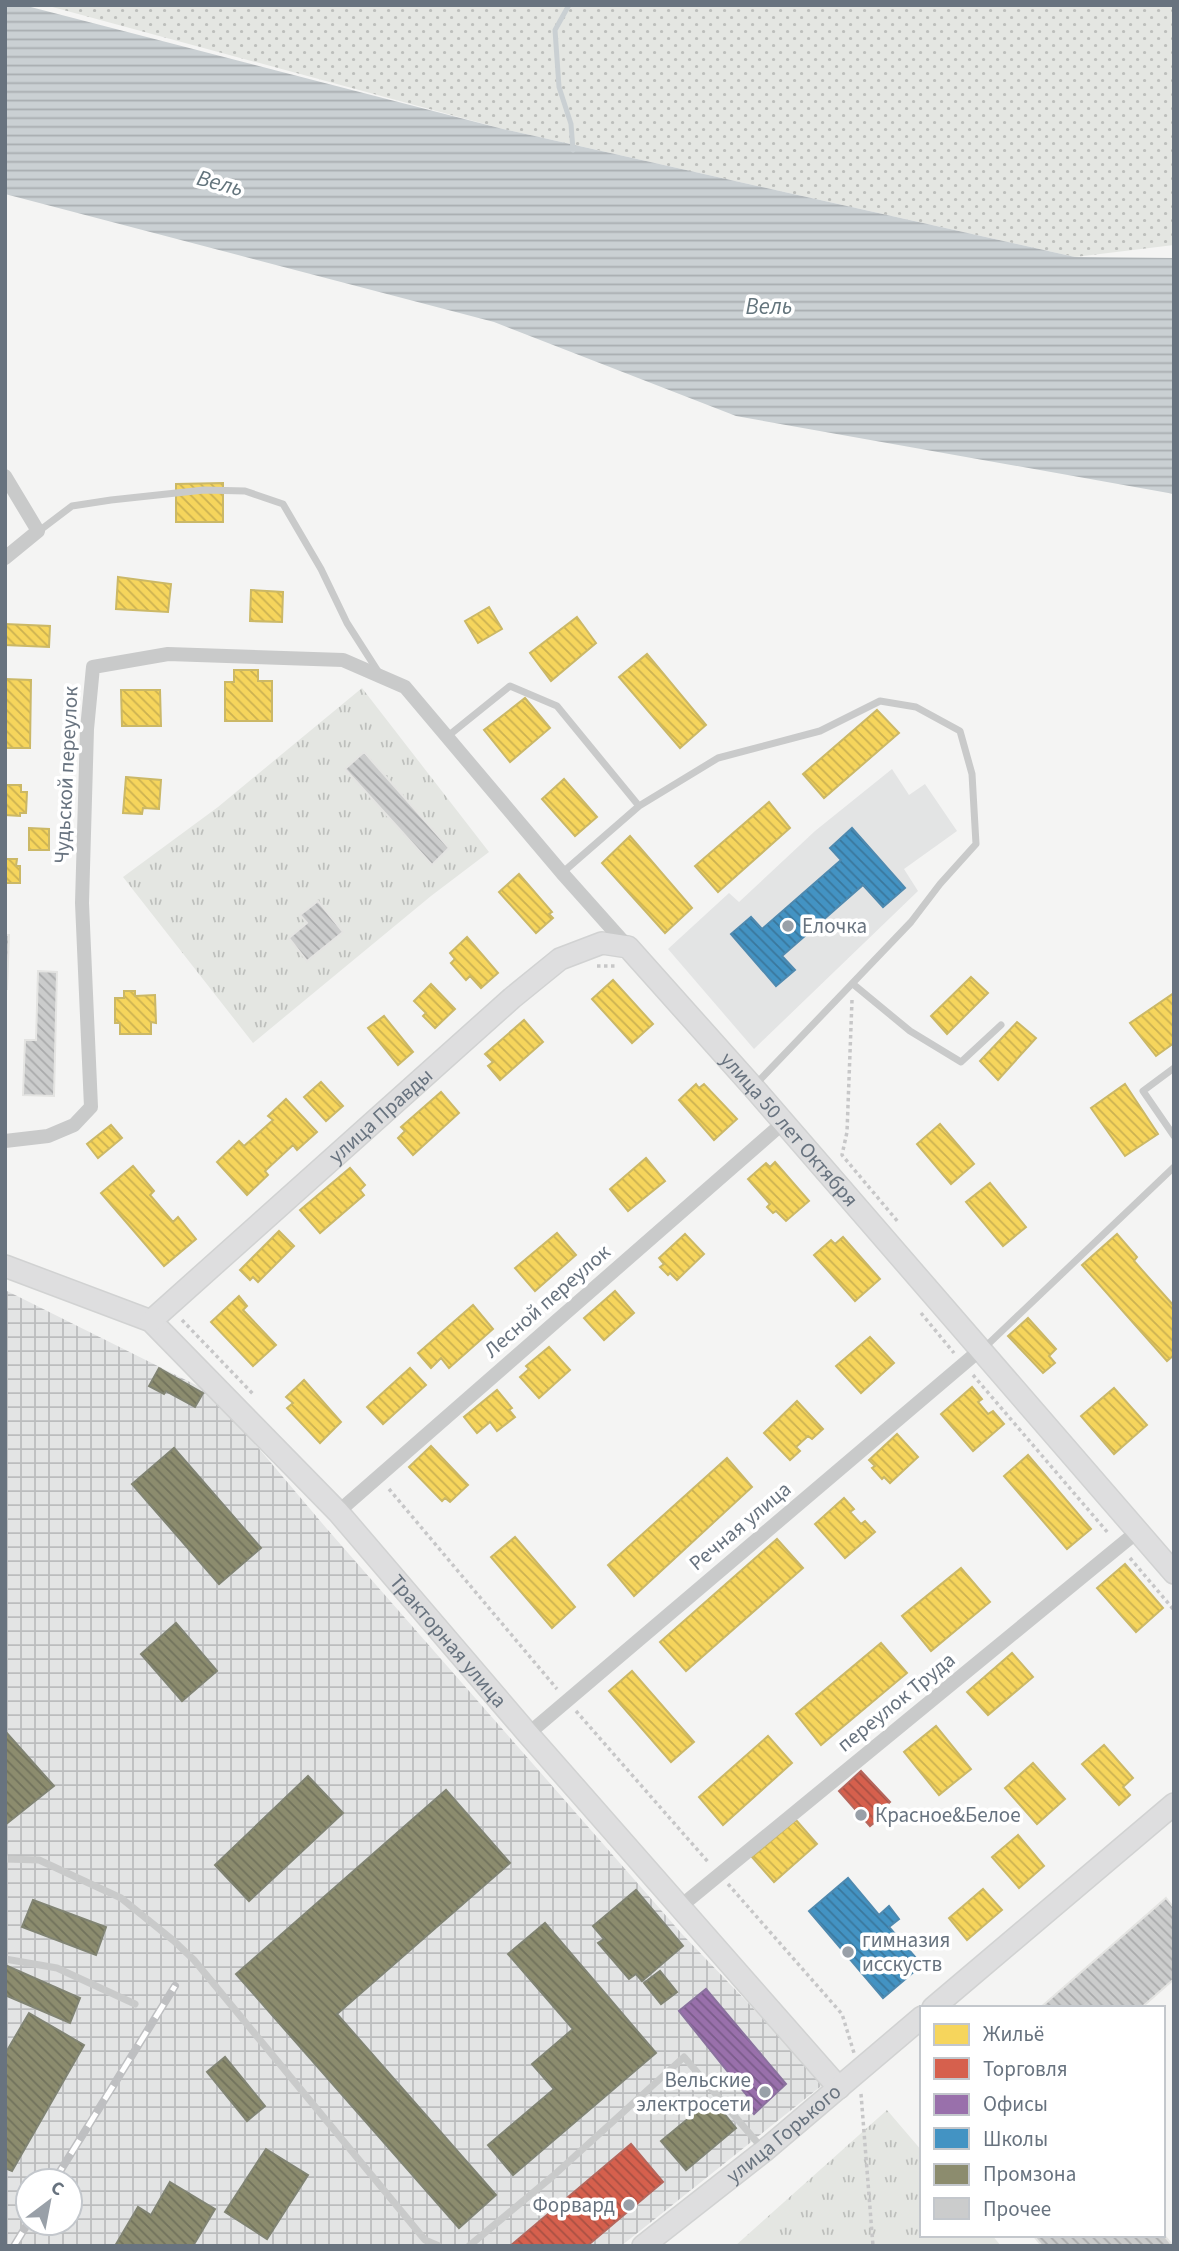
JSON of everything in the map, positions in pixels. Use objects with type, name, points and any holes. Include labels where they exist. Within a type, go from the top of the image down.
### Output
[{"type":"street","points":[[5,476],[38,531],[5,558]]},
{"type":"street","name":"Чудьской переулок","points":[[5,1141],[48,1136],[74,1125],[91,1107],[82,903],[87,729],[93,667],[168,654],[343,660],[405,687]]},
{"type":"street","name":"улица 50 лет Октября","points":[[405,687],[562,873],[753,1087],[1174,1573]]},
{"type":"street","name":"улица Правды","points":[[151,1321],[512,998],[561,959],[602,943],[628,947]]},
{"type":"street","name":"Лесной переулок","points":[[338,1512],[783,1123]]},
{"type":"street","name":"Тракторная улица","points":[[5,1266],[151,1321],[338,1512],[528,1734],[839,2088]]},
{"type":"street","name":"Речная улица","points":[[528,1734],[980,1350]]},
{"type":"street","name":"переулок Труда","points":[[681,1906],[1138,1531]]},
{"type":"street","points":[[935,2006],[1174,1804]]},
{"type":"street","name":"улица Горького","points":[[643,2246],[764,2151],[920,2019]]},
{"type":"lane","points":[[38,531],[72,506],[111,500],[204,490],[244,491],[283,504],[321,569],[347,623],[379,674]]},
{"type":"lane","points":[[448,736],[509,686],[557,706],[639,806]]},
{"type":"lane","points":[[562,873],[639,806],[718,758],[820,731],[880,701],[916,707],[960,731],[972,774],[976,844],[911,922],[753,1087]]},
{"type":"lane","points":[[853,984],[910,1031],[961,1062],[1001,1025]]},
{"type":"lane","points":[[1174,1068],[1143,1091],[1174,1136]]},
{"type":"lane","points":[[980,1350],[1174,1167]]},
{"type":"lane","points":[[5,1859],[39,1860],[121,1898],[174,1941],[194,1960],[425,2240],[439,2246]]},
{"type":"lane","points":[[5,1959],[57,1968],[135,2004]]},
{"type":"lane","points":[[469,2246],[553,2176],[684,2057],[764,2151]]},
{"type":"path","points":[[853,984],[847,1132],[842,1155],[902,1226]]},
{"type":"path","points":[[378,1476],[567,1700],[842,2014],[859,2071],[873,2246]]},
{"type":"shaded area","name":"Елочка","points":[[892,769],[909,795],[925,784],[957,831],[904,869],[918,891],[754,1049],[668,949],[729,893],[739,902],[815,831]]},
{"type":"shaded area","points":[[5,1290],[212,1393],[327,1529],[682,1934],[825,2083],[621,2246],[5,2246]]},
{"type":"green space","points":[[45,5],[1174,5],[1174,245],[1075,257],[503,129]]},
{"type":"green space","points":[[362,688],[489,852],[431,896],[253,1043],[123,877],[218,807]]},
{"type":"green space","points":[[887,2110],[920,2149],[920,2237],[994,2237],[1001,2246],[735,2246]]},
{"type":"water","name":"Вель","points":[[5,5],[23,5],[503,129],[1075,257],[1174,258],[1174,494],[736,416],[494,322],[5,194]]},
{"type":"building: Жильё","points":[[223,483],[223,522],[176,522],[176,484]]},
{"type":"building: Жильё","points":[[118,577],[171,584],[168,612],[116,609]]},
{"type":"building: Жильё","points":[[251,590],[283,592],[282,622],[250,621]]},
{"type":"building: Жильё","points":[[489,607],[502,629],[478,643],[465,621]]},
{"type":"building: Жильё","points":[[577,617],[596,643],[551,681],[530,653]]},
{"type":"building: Жильё","points":[[5,624],[50,626],[49,647],[5,645]]},
{"type":"building: Жильё","points":[[647,654],[706,725],[680,748],[619,677]]},
{"type":"building: Жильё","points":[[234,670],[258,670],[258,681],[272,681],[272,721],[225,721],[225,682],[234,682]]},
{"type":"building: Жильё","points":[[5,679],[31,680],[30,748],[5,748]]},
{"type":"building: Жильё","points":[[121,690],[160,690],[161,726],[122,726]]},
{"type":"building: Жильё","points":[[525,698],[550,728],[510,762],[484,730]]},
{"type":"building: Жильё","points":[[877,710],[899,733],[824,798],[803,774]]},
{"type":"building: Жильё","points":[[126,777],[161,780],[159,809],[143,808],[142,814],[123,813]]},
{"type":"building: Жильё","points":[[564,779],[597,817],[575,836],[542,799]]},
{"type":"building: Жильё","points":[[5,785],[21,785],[21,792],[27,792],[26,813],[20,813],[20,816],[5,815]]},
{"type":"building: Жильё","points":[[769,802],[790,828],[718,892],[695,866]]},
{"type":"building: Жильё","points":[[29,828],[49,829],[49,850],[29,850]]},
{"type":"building: Жильё","points":[[630,836],[692,908],[665,933],[602,863]]},
{"type":"building: Жильё","points":[[5,859],[17,859],[16,866],[20,866],[20,883],[5,883]]},
{"type":"building: Жильё","points":[[519,874],[552,912],[549,914],[553,918],[536,933],[499,892]]},
{"type":"building: Жильё","points":[[467,937],[498,973],[481,988],[470,976],[466,980],[451,963],[455,959],[450,953]]},
{"type":"building: Жильё","points":[[971,977],[988,993],[947,1034],[931,1016]]},
{"type":"building: Жильё","points":[[613,980],[653,1024],[632,1043],[592,999]]},
{"type":"building: Жильё","points":[[431,984],[455,1009],[435,1028],[423,1016],[426,1013],[414,1001]]},
{"type":"building: Жильё","points":[[124,991],[135,991],[135,996],[155,995],[156,1023],[151,1022],[151,1034],[120,1034],[120,1023],[115,1023],[115,998],[124,998]]},
{"type":"building: Жильё","points":[[1174,993],[1174,1043],[1156,1056],[1130,1023]]},
{"type":"building: Жильё","points":[[384,1016],[413,1052],[398,1065],[368,1028]]},
{"type":"building: Жильё","points":[[524,1020],[543,1042],[500,1080],[488,1066],[493,1062],[485,1054]]},
{"type":"building: Жильё","points":[[1017,1022],[1036,1038],[998,1080],[980,1061]]},
{"type":"building: Жильё","points":[[321,1082],[343,1106],[326,1121],[304,1097]]},
{"type":"building: Жильё","points":[[696,1084],[699,1088],[704,1084],[737,1119],[714,1140],[679,1100]]},
{"type":"building: Жильё","points":[[1125,1084],[1158,1134],[1125,1156],[1091,1108]]},
{"type":"building: Жильё","points":[[441,1092],[459,1113],[413,1155],[398,1138],[405,1131],[401,1127]]},
{"type":"building: Жильё","points":[[286,1099],[317,1132],[297,1150],[293,1145],[265,1171],[268,1175],[247,1195],[217,1162],[239,1141],[244,1146],[273,1120],[268,1116]]},
{"type":"building: Жильё","points":[[940,1124],[974,1164],[951,1184],[917,1144]]},
{"type":"building: Жильё","points":[[111,1125],[122,1138],[98,1158],[87,1144]]},
{"type":"building: Жильё","points":[[646,1158],[665,1181],[628,1211],[610,1189]]},
{"type":"building: Жильё","points":[[775,1162],[809,1201],[786,1221],[776,1211],[773,1213],[767,1207],[770,1204],[748,1179],[766,1163],[770,1167]]},
{"type":"building: Жильё","points":[[133,1166],[154,1191],[150,1195],[173,1222],[178,1217],[196,1239],[164,1266],[101,1193]]},
{"type":"building: Жильё","points":[[350,1168],[365,1185],[360,1190],[364,1195],[320,1233],[300,1210]]},
{"type":"building: Жильё","points":[[990,1183],[1026,1227],[1003,1246],[966,1202]]},
{"type":"building: Жильё","points":[[279,1231],[294,1246],[258,1282],[253,1277],[250,1280],[240,1270]]},
{"type":"building: Жильё","points":[[557,1233],[576,1255],[535,1291],[515,1268]]},
{"type":"building: Жильё","points":[[685,1234],[704,1254],[677,1280],[660,1267],[664,1264],[659,1258]]},
{"type":"building: Жильё","points":[[1117,1234],[1137,1257],[1134,1261],[1174,1306],[1174,1355],[1167,1361],[1082,1265]]},
{"type":"building: Жильё","points":[[843,1237],[880,1279],[855,1301],[814,1255],[831,1240],[835,1244]]},
{"type":"building: Жильё","points":[[615,1291],[634,1313],[604,1340],[584,1318]]},
{"type":"building: Жильё","points":[[239,1296],[247,1306],[243,1310],[276,1345],[253,1366],[211,1322]]},
{"type":"building: Жильё","points":[[473,1305],[493,1329],[449,1368],[441,1358],[431,1368],[418,1353]]},
{"type":"building: Жильё","points":[[1028,1318],[1056,1349],[1049,1356],[1055,1363],[1043,1373],[1008,1336]]},
{"type":"building: Жильё","points":[[870,1337],[894,1363],[861,1393],[836,1366]]},
{"type":"building: Жильё","points":[[549,1347],[570,1370],[539,1398],[520,1377],[529,1369],[526,1366]]},
{"type":"building: Жильё","points":[[410,1368],[426,1385],[383,1424],[367,1407]]},
{"type":"building: Жильё","points":[[304,1380],[341,1422],[320,1443],[287,1408],[293,1403],[286,1397]]},
{"type":"building: Жильё","points":[[972,1387],[982,1399],[978,1402],[988,1414],[993,1411],[1004,1424],[973,1451],[941,1414]]},
{"type":"building: Жильё","points":[[1114,1388],[1147,1425],[1114,1454],[1081,1416]]},
{"type":"building: Жильё","points":[[497,1390],[512,1408],[509,1410],[515,1417],[497,1431],[490,1422],[477,1433],[464,1417]]},
{"type":"building: Жильё","points":[[797,1401],[823,1429],[812,1439],[808,1436],[796,1447],[800,1451],[790,1460],[764,1433]]},
{"type":"building: Жильё","points":[[897,1434],[918,1457],[890,1483],[884,1477],[882,1479],[869,1460]]},
{"type":"building: Жильё","points":[[431,1446],[468,1485],[450,1502],[445,1498],[442,1501],[409,1467]]},
{"type":"building: Жильё","points":[[1028,1455],[1091,1529],[1067,1549],[1004,1476]]},
{"type":"building: Жильё","points":[[727,1458],[752,1487],[634,1596],[608,1565]]},
{"type":"building: Жильё","points":[[844,1498],[854,1509],[850,1512],[861,1524],[865,1521],[875,1532],[845,1558],[815,1524]]},
{"type":"building: Жильё","points":[[515,1537],[575,1607],[552,1628],[491,1557]]},
{"type":"building: Жильё","points":[[777,1539],[803,1568],[686,1671],[660,1642]]},
{"type":"building: Жильё","points":[[1125,1564],[1163,1608],[1136,1632],[1097,1588]]},
{"type":"building: Жильё","points":[[961,1568],[990,1602],[931,1651],[902,1616]]},
{"type":"building: Жильё","points":[[881,1643],[907,1673],[821,1745],[796,1714]]},
{"type":"building: Жильё","points":[[1012,1653],[1033,1677],[988,1715],[967,1692]]},
{"type":"building: Жильё","points":[[632,1671],[694,1742],[671,1762],[609,1691]]},
{"type":"building: Жильё","points":[[936,1726],[971,1769],[939,1795],[904,1752]]},
{"type":"building: Жильё","points":[[768,1736],[792,1763],[723,1825],[699,1797]]},
{"type":"building: Жильё","points":[[1104,1745],[1133,1778],[1123,1787],[1130,1795],[1119,1805],[1082,1764]]},
{"type":"building: Жильё","points":[[1033,1763],[1065,1799],[1037,1824],[1005,1788]]},
{"type":"building: Жильё","points":[[796,1820],[817,1844],[774,1882],[752,1857]]},
{"type":"building: Жильё","points":[[1018,1835],[1044,1866],[1019,1888],[992,1857]]},
{"type":"building: Жильё","points":[[983,1889],[1002,1910],[967,1940],[949,1918]]},
{"type":"building: Торговля","points":[[861,1771],[890,1802],[873,1817],[876,1821],[870,1826],[839,1791]]},
{"type":"building: Торговля","points":[[631,2144],[663,2182],[587,2246],[510,2246]]},
{"type":"building: Офисы","points":[[706,1989],[786,2084],[754,2114],[748,2107],[753,2103],[679,2011]]},
{"type":"building: Школы","points":[[852,828],[905,888],[883,907],[863,885],[782,956],[795,970],[776,986],[731,934],[751,917],[762,929],[841,860],[830,848]]},
{"type":"building: Школы","points":[[848,1878],[879,1915],[889,1906],[899,1919],[889,1927],[922,1965],[883,1998],[809,1911]]},
{"type":"building: Промзона","points":[[159,1368],[203,1393],[195,1407],[166,1391],[164,1394],[149,1386]]},
{"type":"building: Промзона","points":[[174,1448],[261,1548],[219,1584],[132,1484]]},
{"type":"building: Промзона","points":[[176,1623],[217,1671],[182,1701],[141,1654]]},
{"type":"building: Промзона","points":[[5,1731],[54,1786],[5,1825]]},
{"type":"building: Промзона","points":[[308,1776],[343,1813],[249,1901],[215,1865]]},
{"type":"building: Промзона","points":[[446,1790],[510,1863],[337,2014],[496,2195],[459,2228],[236,1974]]},
{"type":"building: Промзона","points":[[636,1890],[683,1946],[642,1981],[636,1974],[629,1979],[598,1943],[604,1939],[593,1926]]},
{"type":"building: Промзона","points":[[33,1900],[106,1927],[96,1955],[22,1927]]},
{"type":"building: Промзона","points":[[545,1923],[656,2053],[513,2175],[488,2145],[554,2089],[532,2064],[573,2029],[508,1954]]},
{"type":"building: Промзона","points":[[5,1965],[80,1998],[70,2023],[5,1995]]},
{"type":"building: Промзона","points":[[660,1971],[677,1992],[661,2004],[644,1983]]},
{"type":"building: Промзона","points":[[29,2013],[84,2045],[12,2171],[5,2168],[5,2054]]},
{"type":"building: Промзона","points":[[225,2057],[265,2106],[247,2121],[207,2072]]},
{"type":"building: Промзона","points":[[712,2099],[736,2128],[686,2170],[661,2141]]},
{"type":"building: Промзона","points":[[266,2149],[308,2175],[267,2239],[225,2212]]},
{"type":"building: Промзона","points":[[170,2182],[215,2209],[193,2246],[115,2246],[138,2207],[151,2215]]},
{"type":"building: Прочее","points":[[364,752],[449,848],[432,865],[345,769]]},
{"type":"building: Прочее","points":[[318,901],[343,932],[307,961],[289,938],[307,923],[300,915]]},
{"type":"building: Прочее","points":[[5,935],[9,935],[7,989],[5,989]]},
{"type":"building: Прочее","points":[[38,971],[57,972],[54,1096],[23,1095],[25,1040],[36,1040]]},
{"type":"building: Прочее","points":[[1166,1898],[1174,1908],[1174,1979],[1143,2006],[1042,2006]]},
{"type":"building: Прочее","points":[[1165,2236],[1173,2246],[1042,2246],[1035,2237]]},
{"type":"waterway","points":[[569,5],[555,30],[559,87],[571,124],[573,150]]},
{"type":"railway","points":[[63,2167],[175,1986]]},
{"type":"railway","points":[[14,2246],[19,2237]]},
{"type":"place","name":"Елочка","points":[[788,926]]},
{"type":"place","name":"Красное&Белое","points":[[861,1815]]},
{"type":"place","name":"гимназия исскуств","points":[[848,1952]]},
{"type":"place","name":"Вельские электросети","points":[[765,2092]]},
{"type":"place","name":"Форвард","points":[[629,2205]]}]
